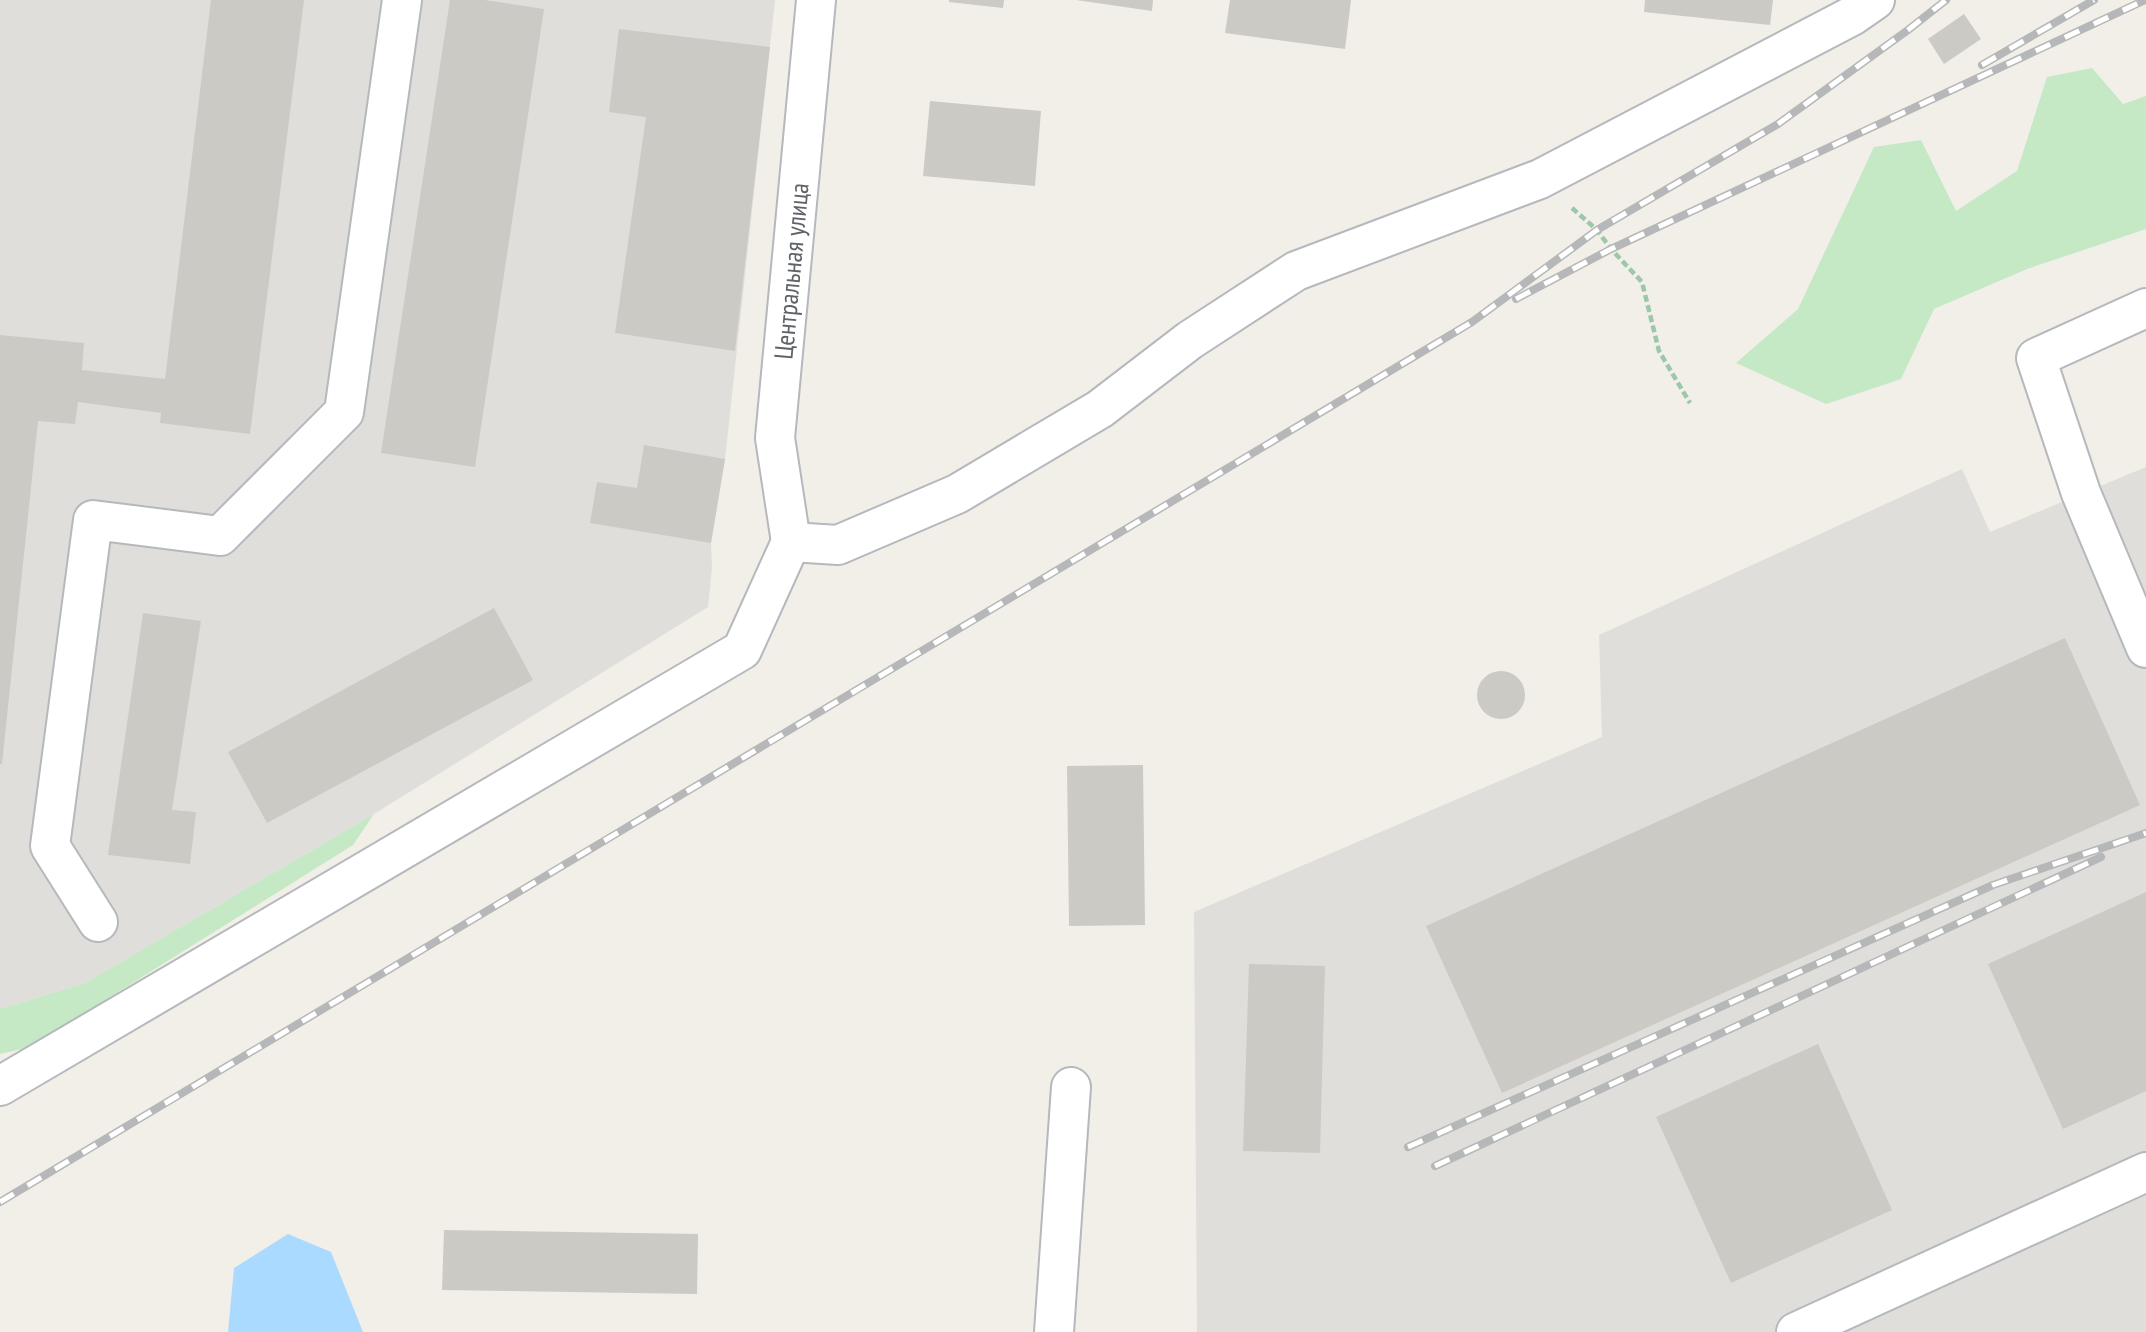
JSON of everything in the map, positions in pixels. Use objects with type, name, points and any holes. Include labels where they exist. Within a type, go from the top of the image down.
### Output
[{"type":"street","points":[[98,922],[50,846],[93,520],[220,536],[344,412],[402,0]]},
{"type":"street","name":"Центральная улица","points":[[791,542],[775,438],[816,0]]},
{"type":"street","points":[[0,1086],[742,650],[791,542],[838,545],[957,494],[1100,409],[1190,340],[1296,271],[1540,179],[1852,16],[1874,0]]},
{"type":"street","points":[[2146,308],[2036,358],[2081,493],[2146,648]]},
{"type":"street","points":[[1054,1332],[1071,1087]]},
{"type":"street","points":[[1796,1332],[2146,1171]]},
{"type":"path","points":[[1540,179],[1597,230],[1642,282],[1660,351],[1690,403]]},
{"type":"shaded area","points":[[0,0],[775,0],[725,459],[711,543],[712,568],[708,607],[374,814],[85,983],[0,1009]]},
{"type":"shaded area","points":[[2146,467],[2146,1332],[1197,1332],[1194,912],[1602,737],[1599,635],[1962,469],[1990,532]]},
{"type":"green space","points":[[2092,68],[2123,104],[2146,96],[2146,229],[2027,269],[1934,309],[1901,379],[1826,404],[1736,363],[1798,309],[1874,147],[1921,140],[1956,211],[2017,171],[2047,77]]},
{"type":"green space","points":[[374,814],[353,845],[30,1047],[0,1054],[0,1009],[85,983]]},
{"type":"water","points":[[288,1234],[331,1252],[363,1332],[228,1332],[234,1268]]},
{"type":"building","points":[[211,0],[304,0],[250,434],[160,423],[161,413],[78,402],[75,424],[38,421],[0,764],[0,335],[84,343],[82,370],[165,379]]},
{"type":"building","points":[[450,0],[485,0],[544,9],[475,467],[381,453]]},
{"type":"building","points":[[949,0],[1004,0],[1003,8]]},
{"type":"building","points":[[1076,0],[1153,0],[1152,11]]},
{"type":"building","points":[[1230,0],[1351,0],[1345,49],[1225,33]]},
{"type":"building","points":[[1645,0],[1773,0],[1770,25],[1644,12]]},
{"type":"building","points":[[1964,14],[1981,39],[1944,64],[1928,39]]},
{"type":"building","points":[[619,29],[770,47],[735,351],[615,333],[646,117],[609,112]]},
{"type":"building","points":[[930,101],[1041,111],[1035,186],[923,176]]},
{"type":"building","points":[[644,445],[725,459],[711,543],[590,523],[597,482],[637,488]]},
{"type":"building","points":[[494,608],[533,680],[267,823],[228,752]]},
{"type":"building","points":[[143,613],[201,621],[172,810],[196,812],[190,864],[108,855]]},
{"type":"building","points":[[2065,638],[2140,805],[1502,1093],[1426,926]]},
{"type":"building","points":[[1501,671],[1510,672],[1518,678],[1524,686],[1524,704],[1518,712],[1510,718],[1501,719],[1492,718],[1484,712],[1478,704],[1477,695],[1478,686],[1484,678],[1492,672]]},
{"type":"building","points":[[1143,765],[1145,925],[1069,926],[1067,766]]},
{"type":"building","points":[[2146,892],[2146,1091],[2063,1129],[1988,964]]},
{"type":"building","points":[[1249,964],[1325,966],[1320,1153],[1243,1151]]},
{"type":"building","points":[[1818,1044],[1892,1210],[1731,1283],[1656,1117]]},
{"type":"building","points":[[444,1230],[698,1234],[697,1294],[442,1290]]},
{"type":"railway","points":[[0,1202],[1472,322],[1597,230],[1778,124],[1946,0]]},
{"type":"railway","points":[[1982,65],[2094,0]]},
{"type":"railway","points":[[1516,299],[1611,249],[2145,0]]},
{"type":"railway","points":[[1408,1147],[1993,885],[2146,833]]},
{"type":"railway","points":[[1435,1166],[2101,857]]}]
